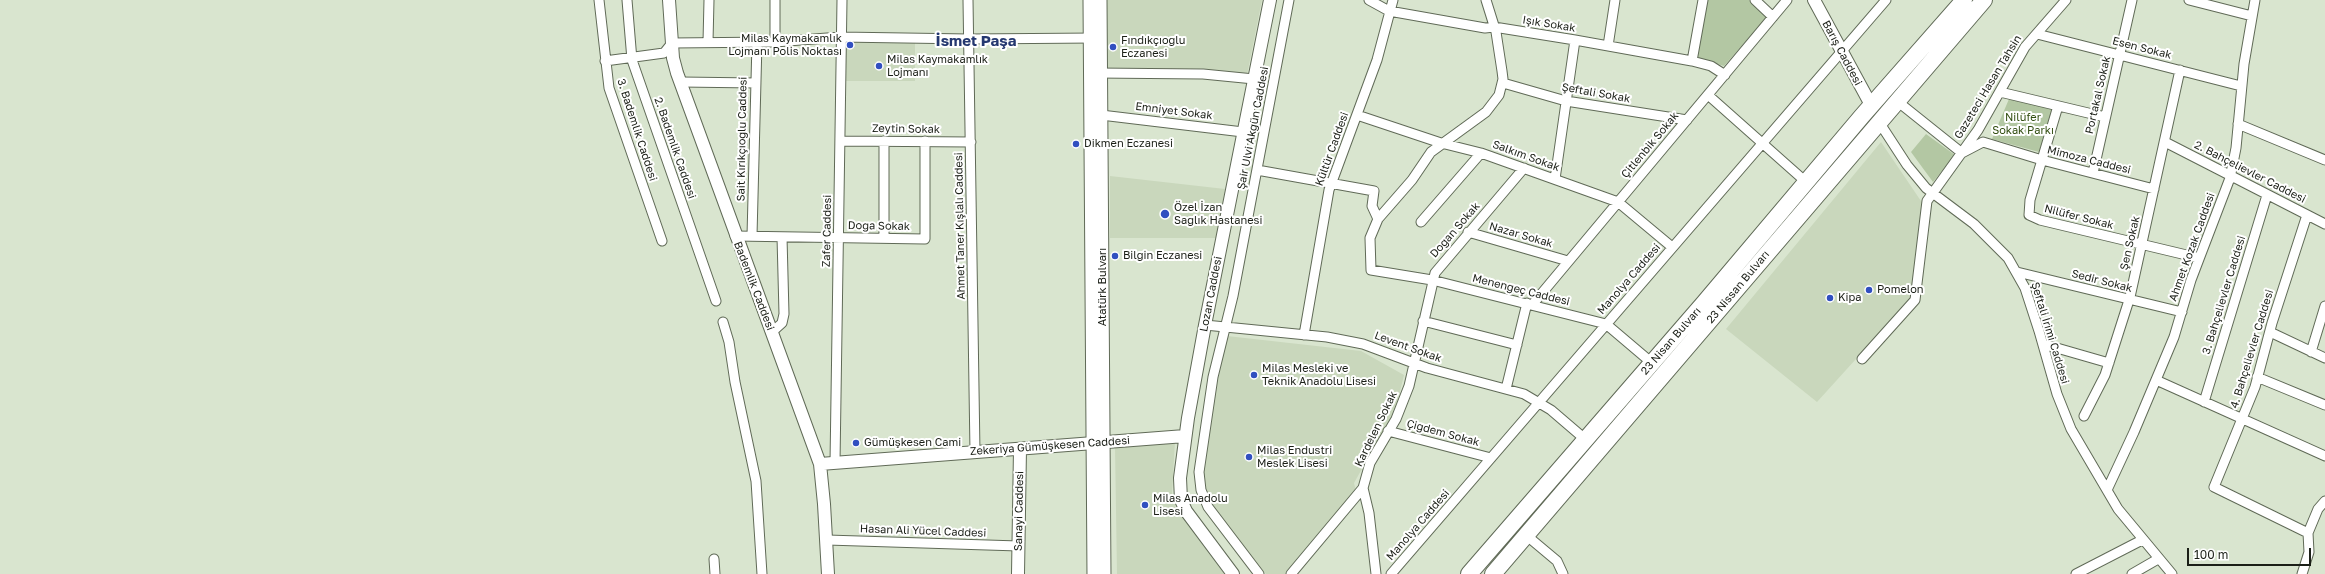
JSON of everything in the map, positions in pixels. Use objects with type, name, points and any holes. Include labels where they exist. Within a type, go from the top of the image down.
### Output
[{"type":"highway","points":[[1871,105],[1964,0]]},
{"type":"highway","name":"23 Nissan Bulvarı","points":[[1493,574],[1984,0]]},
{"type":"highway","name":"23 Nisan Bulvarı","points":[[1469,574],[1652,363],[1871,105]]},
{"type":"main road","name":"Atatürk Bulvarı","points":[[1090,0],[1095,38],[1096,72],[1099,443],[1104,574]]},
{"type":"main road","name":"Atatürk Bulvarı","points":[[1095,38],[1100,0]]},
{"type":"main road","name":"Atatürk Bulvarı","points":[[1094,574],[1099,443],[1101,115],[1096,72]]},
{"type":"street","name":"3. Bademlik Caddesi","points":[[599,0],[608,88],[662,240]]},
{"type":"street","name":"2. Bademlik Caddesi","points":[[627,0],[632,57],[716,301]]},
{"type":"street","name":"Bademlik Caddesi","points":[[669,0],[674,64],[735,236],[820,464],[827,540],[828,574]]},
{"type":"street","points":[[708,42],[709,0]]},
{"type":"street","points":[[775,0],[775,42]]},
{"type":"street","name":"Zafer Caddesi","points":[[835,463],[839,237],[840,37],[842,0]]},
{"type":"street","name":"Ahmet Taner Kışlalı Caddesi","points":[[968,0],[975,452]]},
{"type":"street","name":"Lozan Caddesi","points":[[1233,574],[1192,520],[1181,500],[1180,478],[1185,436],[1205,325],[1270,0]]},
{"type":"street","name":"Şair Ulvi Akgün Caddesi","points":[[1259,574],[1211,512],[1201,490],[1200,463],[1220,344],[1225,327],[1257,170],[1289,0]]},
{"type":"street","name":"Işık Sokak","points":[[1369,0],[1389,11],[1481,28],[1494,27],[1692,61],[1711,66],[1725,75]]},
{"type":"street","name":"Kültür Caddesi","points":[[1304,335],[1331,182],[1378,60],[1389,11],[1393,0]]},
{"type":"street","points":[[1257,170],[1331,182],[1374,191],[1372,206],[1378,219],[1412,180],[1431,152],[1486,112],[1499,95],[1503,83],[1494,27],[1486,0]]},
{"type":"street","points":[[1608,46],[1615,0]]},
{"type":"street","points":[[1692,61],[1703,0]]},
{"type":"street","points":[[1755,0],[1773,17]]},
{"type":"street","name":"Çitlenbik Sokak","points":[[1529,304],[1568,261],[1787,0]]},
{"type":"street","name":"Barış Caddesi","points":[[1814,0],[1871,105]]},
{"type":"street","name":"Manolya Caddesi","points":[[1391,574],[1886,0]]},
{"type":"street","name":"Gazeteci Hasan Tahsin","points":[[1862,358],[1915,300],[1927,201],[1978,130],[2025,47],[2066,0]]},
{"type":"street","name":"Portakal Sokak","points":[[2093,173],[2132,0]]},
{"type":"street","points":[[2189,0],[2252,16]]},
{"type":"street","name":"Ahmet Kozak Caddesi","points":[[2106,490],[2174,337],[2199,258],[2230,175],[2236,148],[2241,86],[2255,0]]},
{"type":"street","name":"Esen Sokak","points":[[2037,34],[2241,86]]},
{"type":"street","points":[[605,61],[664,52],[672,43],[775,42],[840,37],[969,39],[1095,38]]},
{"type":"street","points":[[1555,179],[1575,40]]},
{"type":"street","name":"Sait Kırıkçıoğlu Caddesi","points":[[752,236],[757,42]]},
{"type":"street","name":"Şen Sokak","points":[[2084,416],[2109,363],[2129,300],[2180,70]]},
{"type":"street","points":[[1096,72],[1203,74],[1254,80]]},
{"type":"street","points":[[681,82],[756,83]]},
{"type":"street","name":"Şeftali Sokak","points":[[1503,83],[1566,101],[1686,120]]},
{"type":"street","points":[[2000,92],[2105,117]]},
{"type":"street","points":[[1708,95],[1806,182]]},
{"type":"street","points":[[1897,101],[1962,153]]},
{"type":"street","name":"Nilüfer Sokak","points":[[2058,106],[2030,200],[2029,215],[2040,220],[2199,258]]},
{"type":"street","name":"Salkım Sokak","points":[[1357,114],[1442,143],[1482,153],[1618,202],[1672,247]]},
{"type":"street","name":"Emniyet Sokak","points":[[1101,115],[1243,132]]},
{"type":"street","name":"Şeftali İrimi Caddesi","points":[[1879,122],[1906,165],[1932,193],[1974,224],[2008,258],[2025,288],[2057,394],[2068,424],[2106,490],[2142,540],[2172,574]]},
{"type":"street","points":[[2238,124],[2325,160]]},
{"type":"street","name":"Zeytin Sokak","points":[[840,141],[971,142]]},
{"type":"street","points":[[884,141],[884,238]]},
{"type":"street","name":"Doğa Sokak","points":[[735,236],[924,239],[925,142]]},
{"type":"street","name":"Mimoza Caddesi","points":[[1962,153],[1983,142],[2042,160],[2154,189]]},
{"type":"street","name":"2. Bahçelievler Caddesi","points":[[2165,142],[2325,224]]},
{"type":"street","points":[[1421,222],[1482,153]]},
{"type":"street","name":"Doğan Sokak","points":[[1414,364],[1432,280],[1440,265],[1524,168]]},
{"type":"street","name":"3. Bahçelievler Caddesi","points":[[2204,402],[2267,195]]},
{"type":"street","name":"4. Bahçelievler Caddesi","points":[[2307,215],[2270,332],[2258,377],[2214,487],[2308,534]]},
{"type":"street","name":"Menengeç Caddesi","points":[[1378,219],[1370,238],[1370,270],[1432,280],[1606,324],[1652,363]]},
{"type":"street","name":"Nazar Sokak","points":[[1468,232],[1568,261]]},
{"type":"street","points":[[772,332],[782,323],[784,314],[782,237]]},
{"type":"street","name":"Sedir Sokak","points":[[2017,272],[2182,312]]},
{"type":"street","points":[[1506,389],[1529,304]]},
{"type":"street","points":[[2311,352],[2325,306]]},
{"type":"street","points":[[1423,321],[1517,345]]},
{"type":"street","points":[[723,322],[729,342],[735,382],[756,482],[762,574]]},
{"type":"street","name":"Levent Sokak","points":[[1205,325],[1356,342],[1414,364],[1506,389],[1540,402],[1586,440]]},
{"type":"street","points":[[2270,332],[2325,358]]},
{"type":"street","points":[[2043,344],[2109,363]]},
{"type":"street","name":"Kardelen Sokak","points":[[1291,574],[1363,488],[1370,463],[1405,397],[1414,364]]},
{"type":"street","points":[[2258,377],[2325,405]]},
{"type":"street","points":[[2156,380],[2325,456]]},
{"type":"street","name":"Çiğdem Sokak","points":[[1388,431],[1491,458]]},
{"type":"street","name":"Zekeriya Gümüşkesen Caddesi","points":[[820,464],[1185,436]]},
{"type":"street","name":"Sanayi Caddesi","points":[[1018,574],[1020,449]]},
{"type":"street","points":[[1363,488],[1369,513],[1376,574]]},
{"type":"street","points":[[2302,574],[2309,552],[2308,534],[2318,509],[2325,501]]},
{"type":"street","points":[[1526,535],[1557,561],[1563,574]]},
{"type":"street","name":"Hasan Ali Yücel Caddesi","points":[[827,540],[1019,546]]},
{"type":"street","points":[[2076,574],[2142,540]]},
{"type":"street","points":[[714,559],[715,574]]},
{"type":"street","points":[[2132,574],[2158,559]]},
{"type":"shaded area","points":[[1106,0],[1262,0],[1247,75],[1193,69],[1107,68]]},
{"type":"shaded area","name":"Milas Kaymakamlık Lojmanı","points":[[844,40],[915,40],[915,81],[844,81]]},
{"type":"shaded area","points":[[1881,142],[1923,204],[1913,296],[1817,402],[1726,329]]},
{"type":"shaded area","name":"Özel İzan Sağlık Hastanesi","points":[[1110,176],[1225,189],[1216,238],[1110,238]]},
{"type":"shaded area","points":[[1227,336],[1361,351],[1404,375],[1396,408],[1354,483],[1356,491],[1287,574],[1266,574],[1218,514],[1206,492],[1203,470],[1222,353]]},
{"type":"shaded area","name":"Milas Anadolu Lisesi","points":[[1175,441],[1172,494],[1176,508],[1225,574],[1117,574],[1115,446]]},
{"type":"green space","points":[[1708,0],[1749,0],[1767,17],[1724,66],[1697,58]]},
{"type":"green space","name":"Nilüfer Sokak Parkı","points":[[2009,99],[2052,109],[2039,152],[1992,139]]},
{"type":"green space","points":[[1926,134],[1955,155],[1933,182],[1911,152]]},
{"type":"place","name":"Milas Kaymakamlık Lojmanı Polis Noktası","points":[[850,45]]},
{"type":"place","name":"Fındıkçıoğlu Eczanesi","points":[[1113,47]]},
{"type":"place","name":"Milas Kaymakamlık Lojmanı","points":[[879,66]]},
{"type":"place","name":"Dikmen Eczanesi","points":[[1076,144]]},
{"type":"place","name":"Özel İzan Sağlık Hastanesi","points":[[1165,214]]},
{"type":"place","name":"Bilgin Eczanesi","points":[[1115,256]]},
{"type":"place","name":"Pomelon","points":[[1869,290]]},
{"type":"place","name":"Kipa","points":[[1830,298]]},
{"type":"place","name":"Milas Mesleki ve Teknik Anadolu Lisesi","points":[[1254,375]]},
{"type":"place","name":"Gümüşkesen Cami","points":[[856,443]]},
{"type":"place","name":"Milas Endustri Meslek Lisesi","points":[[1249,457]]},
{"type":"place","name":"Milas Anadolu Lisesi","points":[[1145,505]]},
{"type":"district","name":"İsmet Paşa","points":[[976,41]]}]
